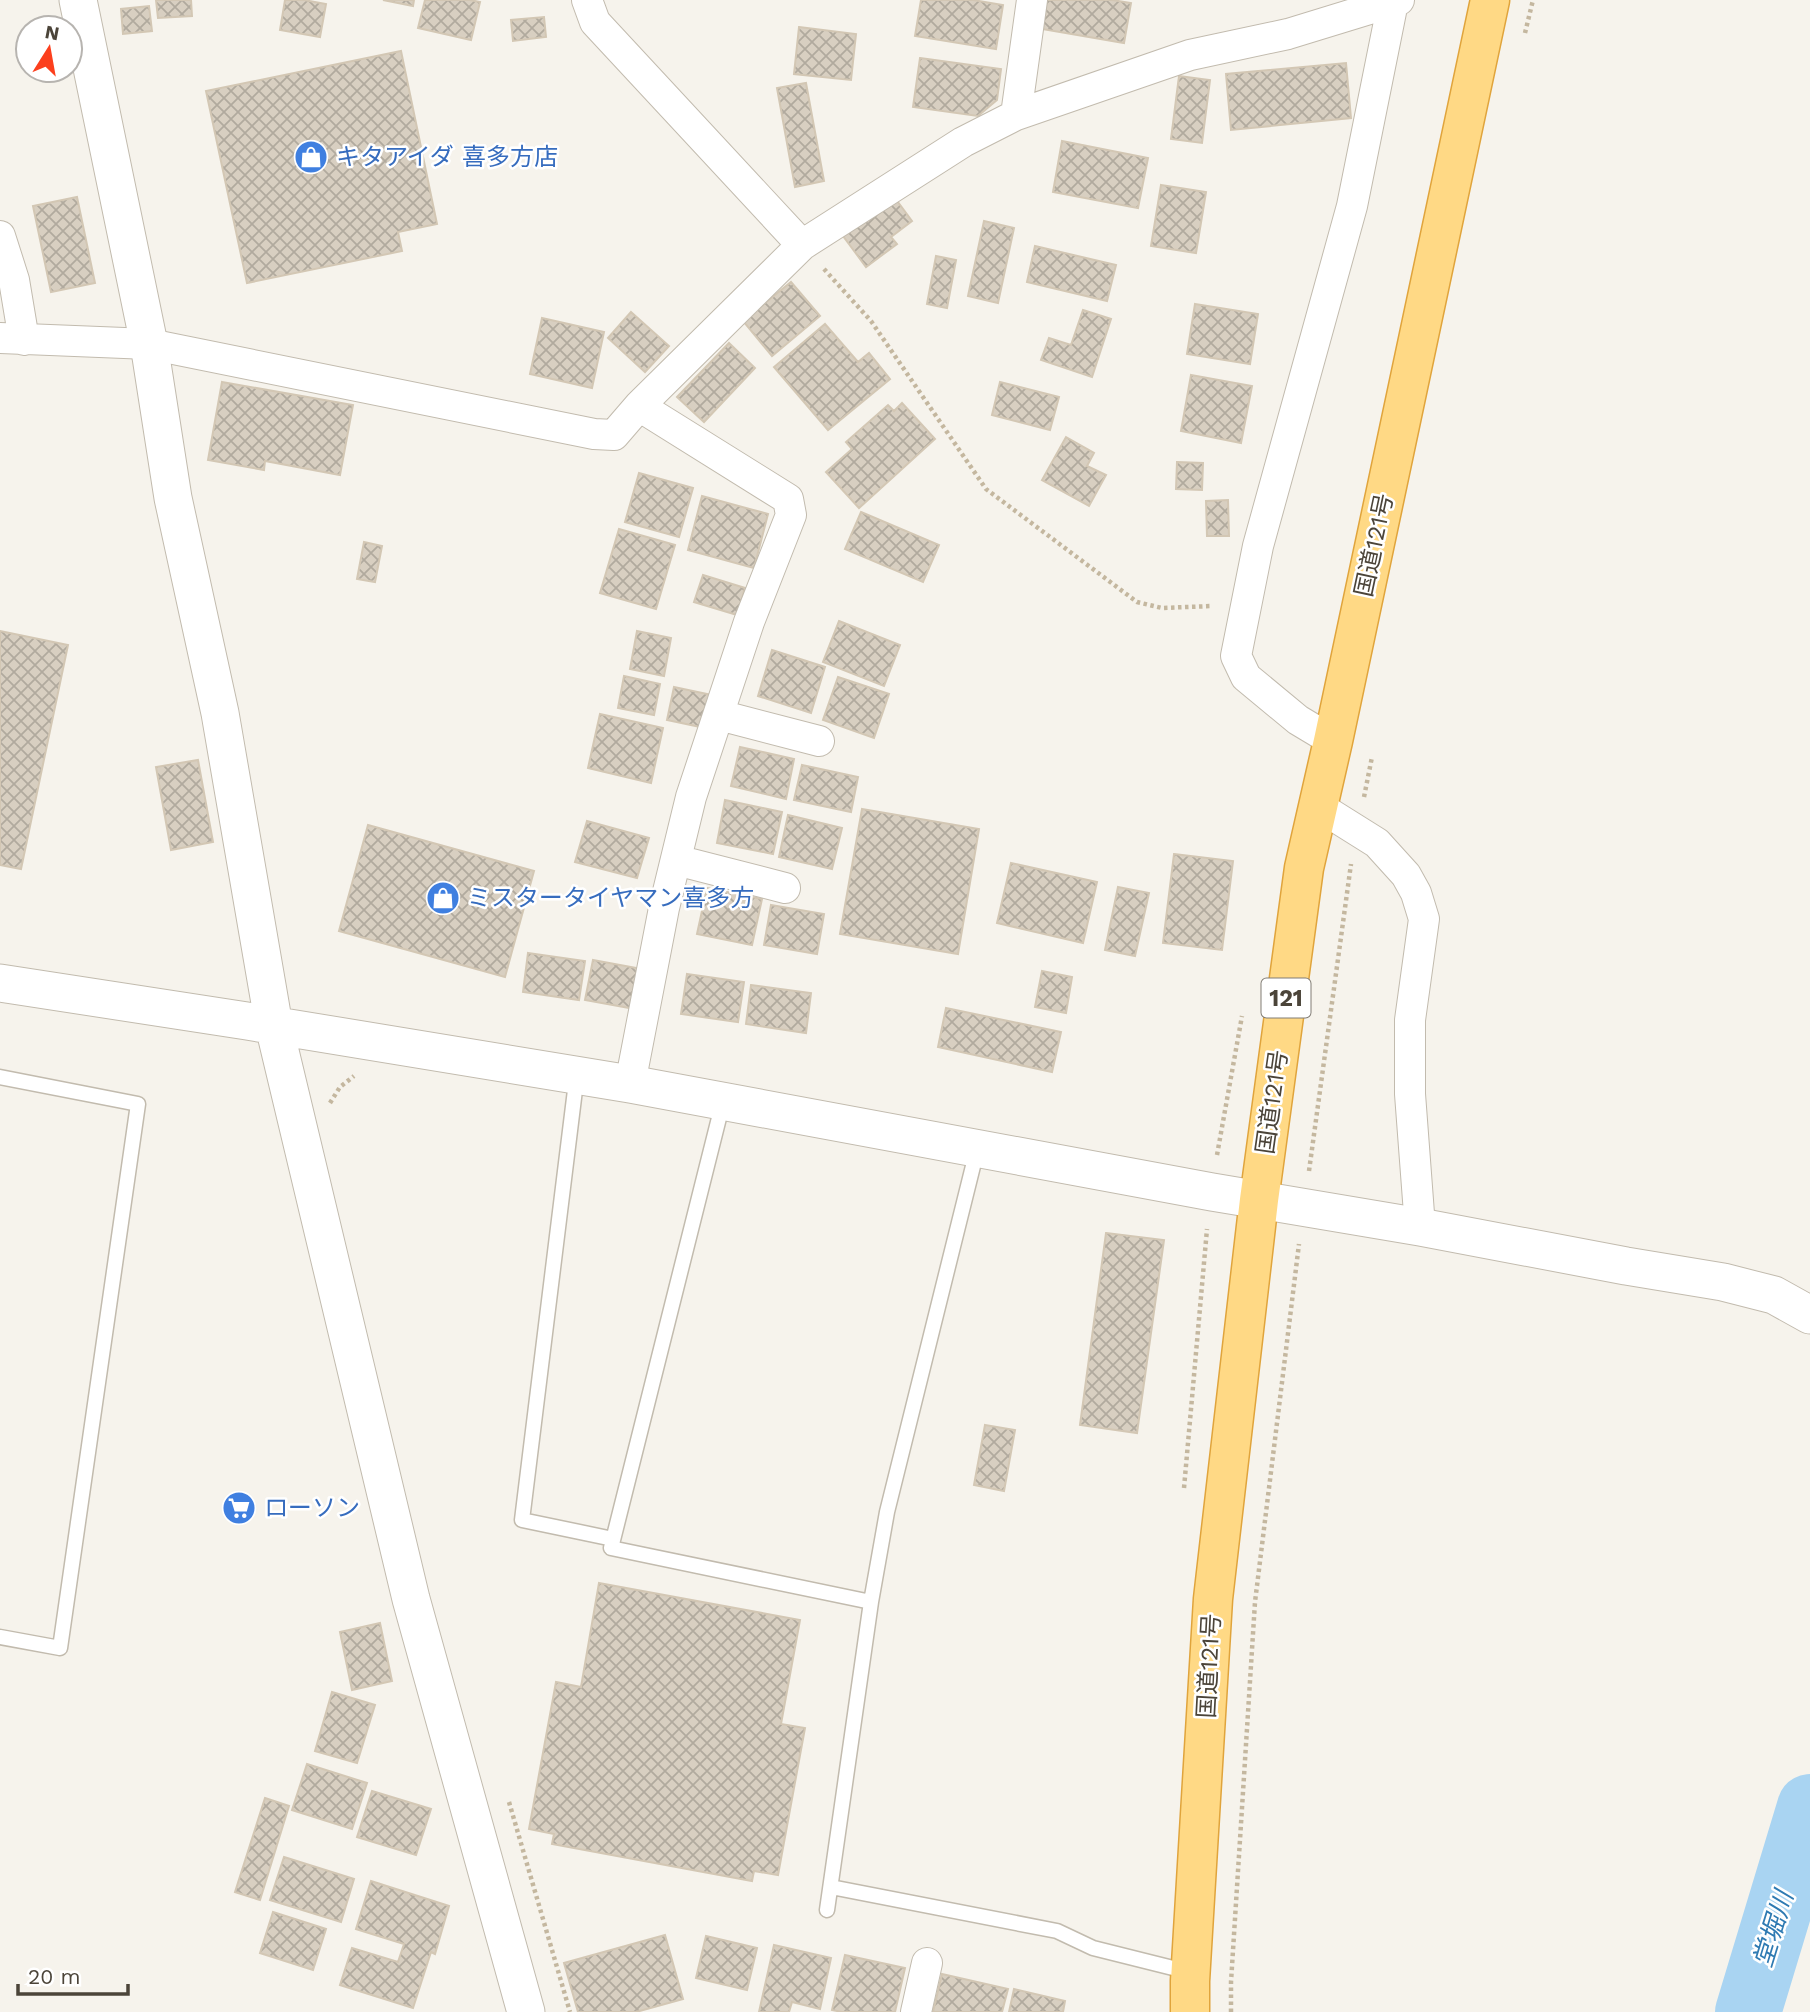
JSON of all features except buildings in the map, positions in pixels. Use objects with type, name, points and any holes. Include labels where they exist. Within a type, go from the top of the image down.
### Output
[{"type":"highway","name":"国道121号","points":[[1190,2012],[1213,1599],[1259,1200],[1304,868],[1490,0]]},
{"type":"street","points":[[78,0],[149,344],[173,498],[220,713],[274,1026],[411,1599],[526,2012]]},
{"type":"street","points":[[587,0],[595,22],[802,245]]},
{"type":"street","points":[[1016,115],[1032,0]]},
{"type":"street","points":[[0,236],[13,280],[12,339],[149,344],[594,434],[614,435],[639,406],[802,245],[963,142],[1016,115],[1190,55],[1288,34],[1396,1],[1352,206],[1258,546],[1236,656],[1246,677],[1298,720],[1333,741]]},
{"type":"street","points":[[630,1084],[664,908],[691,797],[750,622],[791,515],[788,499],[639,406]]},
{"type":"street","points":[[719,715],[819,741]]},
{"type":"street","points":[[1318,806],[1377,843],[1406,875],[1416,893],[1424,919],[1410,1020],[1410,1094],[1420,1227]]},
{"type":"street","points":[[676,860],[785,888]]},
{"type":"street","points":[[0,983],[630,1084],[977,1149],[1723,1282],[1774,1295],[1810,1315]]},
{"type":"street","points":[[916,2012],[927,1963]]},
{"type":"lane","points":[[0,1077],[138,1104],[60,1648],[0,1637]]},
{"type":"lane","points":[[575,1090],[522,1521],[613,1539]]},
{"type":"lane","points":[[723,1102],[611,1548],[871,1602]]},
{"type":"lane","points":[[827,1910],[871,1602],[887,1512],[977,1149]]},
{"type":"lane","points":[[831,1887],[1057,1931],[1093,1948],[1191,1973]]},
{"type":"path","points":[[1525,34],[1533,0]]},
{"type":"path","points":[[802,245],[871,321],[986,489],[1137,601],[1163,608],[1247,605]]},
{"type":"path","points":[[1307,1182],[1349,874],[1373,750]]},
{"type":"path","points":[[1231,2012],[1255,1602],[1300,1238]]},
{"type":"waterway","name":"堂堀川","points":[[1748,2012],[1810,1807]]},
{"type":"place","name":"キタアイダ 喜多方店","points":[[311,157]]},
{"type":"place","name":"ミスタータイヤマン喜多方","points":[[443,898]]},
{"type":"place","name":"ローソン","points":[[239,1508]]}]
